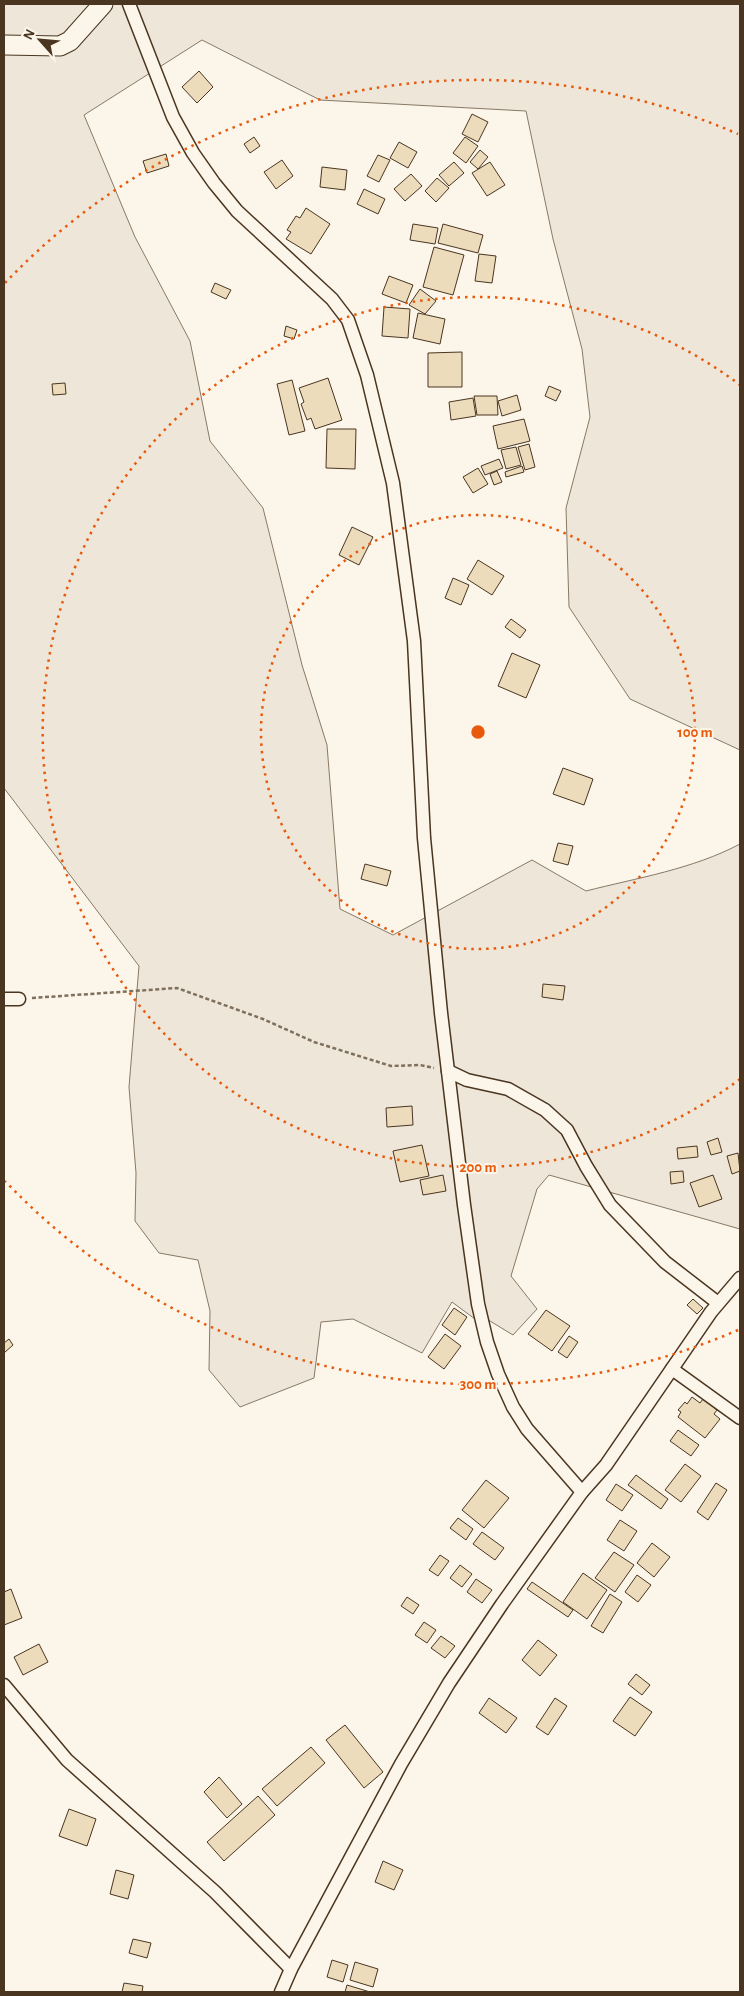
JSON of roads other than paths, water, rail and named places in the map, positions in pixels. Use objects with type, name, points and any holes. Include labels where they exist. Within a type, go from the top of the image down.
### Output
[{"type":"street","points":[[4,45],[60,46],[70,41],[104,4]]},
{"type":"street","points":[[129,4],[173,117],[193,153],[214,183],[237,210],[332,299],[348,320],[367,375],[393,483],[414,641],[424,838],[448,1072],[478,1304],[487,1342],[498,1374],[513,1406],[527,1429],[582,1492]]},
{"type":"street","points":[[4,999],[19,999]]},
{"type":"street","points":[[448,1072],[466,1080],[508,1089],[545,1110],[567,1130],[610,1205],[665,1262],[718,1303]]},
{"type":"street","points":[[281,1992],[290,1969],[401,1764],[449,1683],[502,1604],[582,1492],[606,1465],[718,1303],[740,1278]]},
{"type":"street","points":[[672,1370],[740,1418]]},
{"type":"street","points":[[4,1685],[67,1760],[215,1892],[290,1969]]}]
